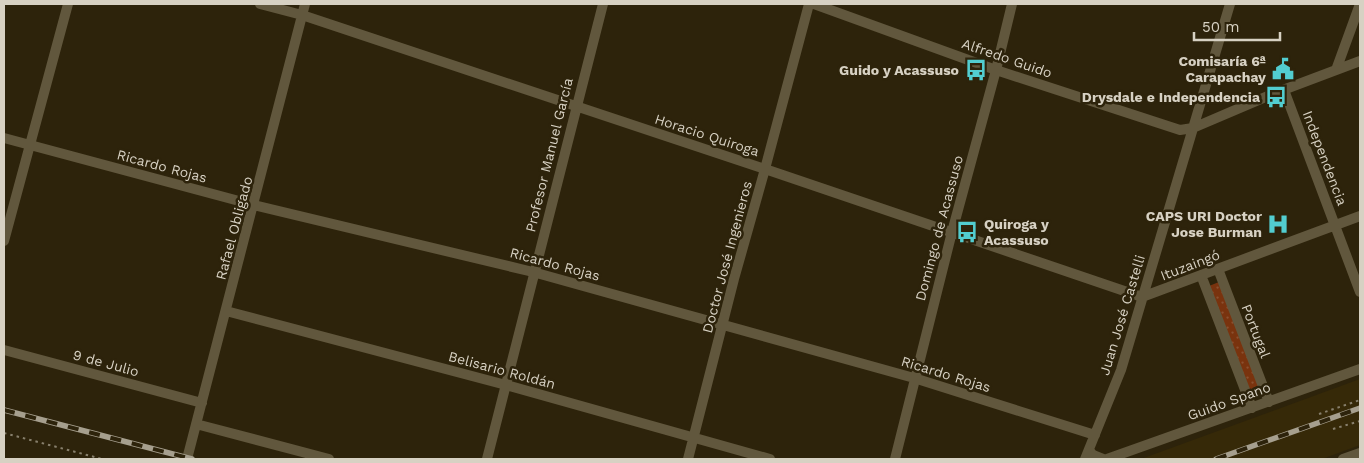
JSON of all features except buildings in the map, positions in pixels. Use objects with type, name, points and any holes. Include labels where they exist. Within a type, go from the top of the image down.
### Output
[{"type":"street","points":[[4,241],[68,4]]},
{"type":"street","name":"Horacio Quiroga","points":[[260,4],[302,15],[576,106],[1142,297]]},
{"type":"street","name":"Rafael Obligado","points":[[187,459],[305,4]]},
{"type":"street","name":"Profesor Manuel García","points":[[487,459],[533,272],[603,4]]},
{"type":"street","name":"Doctor José Ingenieros","points":[[688,459],[734,279],[809,4]]},
{"type":"street","name":"Alfredo Guido","points":[[814,4],[996,70],[1180,130],[1193,128]]},
{"type":"street","name":"Domingo de Acassuso","points":[[895,459],[914,378],[1012,4]]},
{"type":"street","name":"Juan José Castelli","points":[[1087,455],[1121,370],[1230,4]]},
{"type":"street","points":[[1336,70],[1360,4]]},
{"type":"street","points":[[1193,128],[1360,61]]},
{"type":"street","name":"Independencia","points":[[1284,90],[1360,292]]},
{"type":"street","name":"Ricardo Rojas","points":[[4,138],[254,204],[533,272],[914,378],[1095,435]]},
{"type":"street","name":"Ituzaingó","points":[[1142,297],[1360,216]]},
{"type":"street","name":"Portugal","points":[[1218,269],[1269,402]]},
{"type":"street","points":[[1201,275],[1252,408]]},
{"type":"street","name":"Belisario Roldán","points":[[226,311],[506,385],[770,459]]},
{"type":"street","name":"9 de Julio","points":[[4,350],[202,403]]},
{"type":"street","name":"Guido Spano","points":[[1107,459],[1360,369]]},
{"type":"street","points":[[196,424],[329,459]]},
{"type":"street","points":[[1344,459],[1360,454]]},
{"type":"street","points":[[1087,455],[1103,459]]},
{"type":"path","points":[[1319,414],[1360,400]]},
{"type":"path","points":[[1333,429],[1360,421]]},
{"type":"path","points":[[4,433],[102,459]]},
{"type":"shaded area","points":[[1219,282],[1263,394],[1252,398],[1209,286]]},
{"type":"shaded area","points":[[1360,379],[1360,445],[1322,459],[1141,459]]},
{"type":"railway","points":[[1216,459],[1360,408]]},
{"type":"railway","points":[[4,410],[192,459]]},
{"type":"place","name":"Comisaría 6ª Carapachay","points":[[1283,69]]},
{"type":"place","name":"Guido y Acassuso","points":[[976,70]]},
{"type":"place","name":"Drysdale e Independencia","points":[[1276,97]]},
{"type":"place","name":"CAPS URI Doctor Jose Burman","points":[[1278,224]]},
{"type":"place","name":"Quiroga y Acassuso","points":[[967,232]]}]
